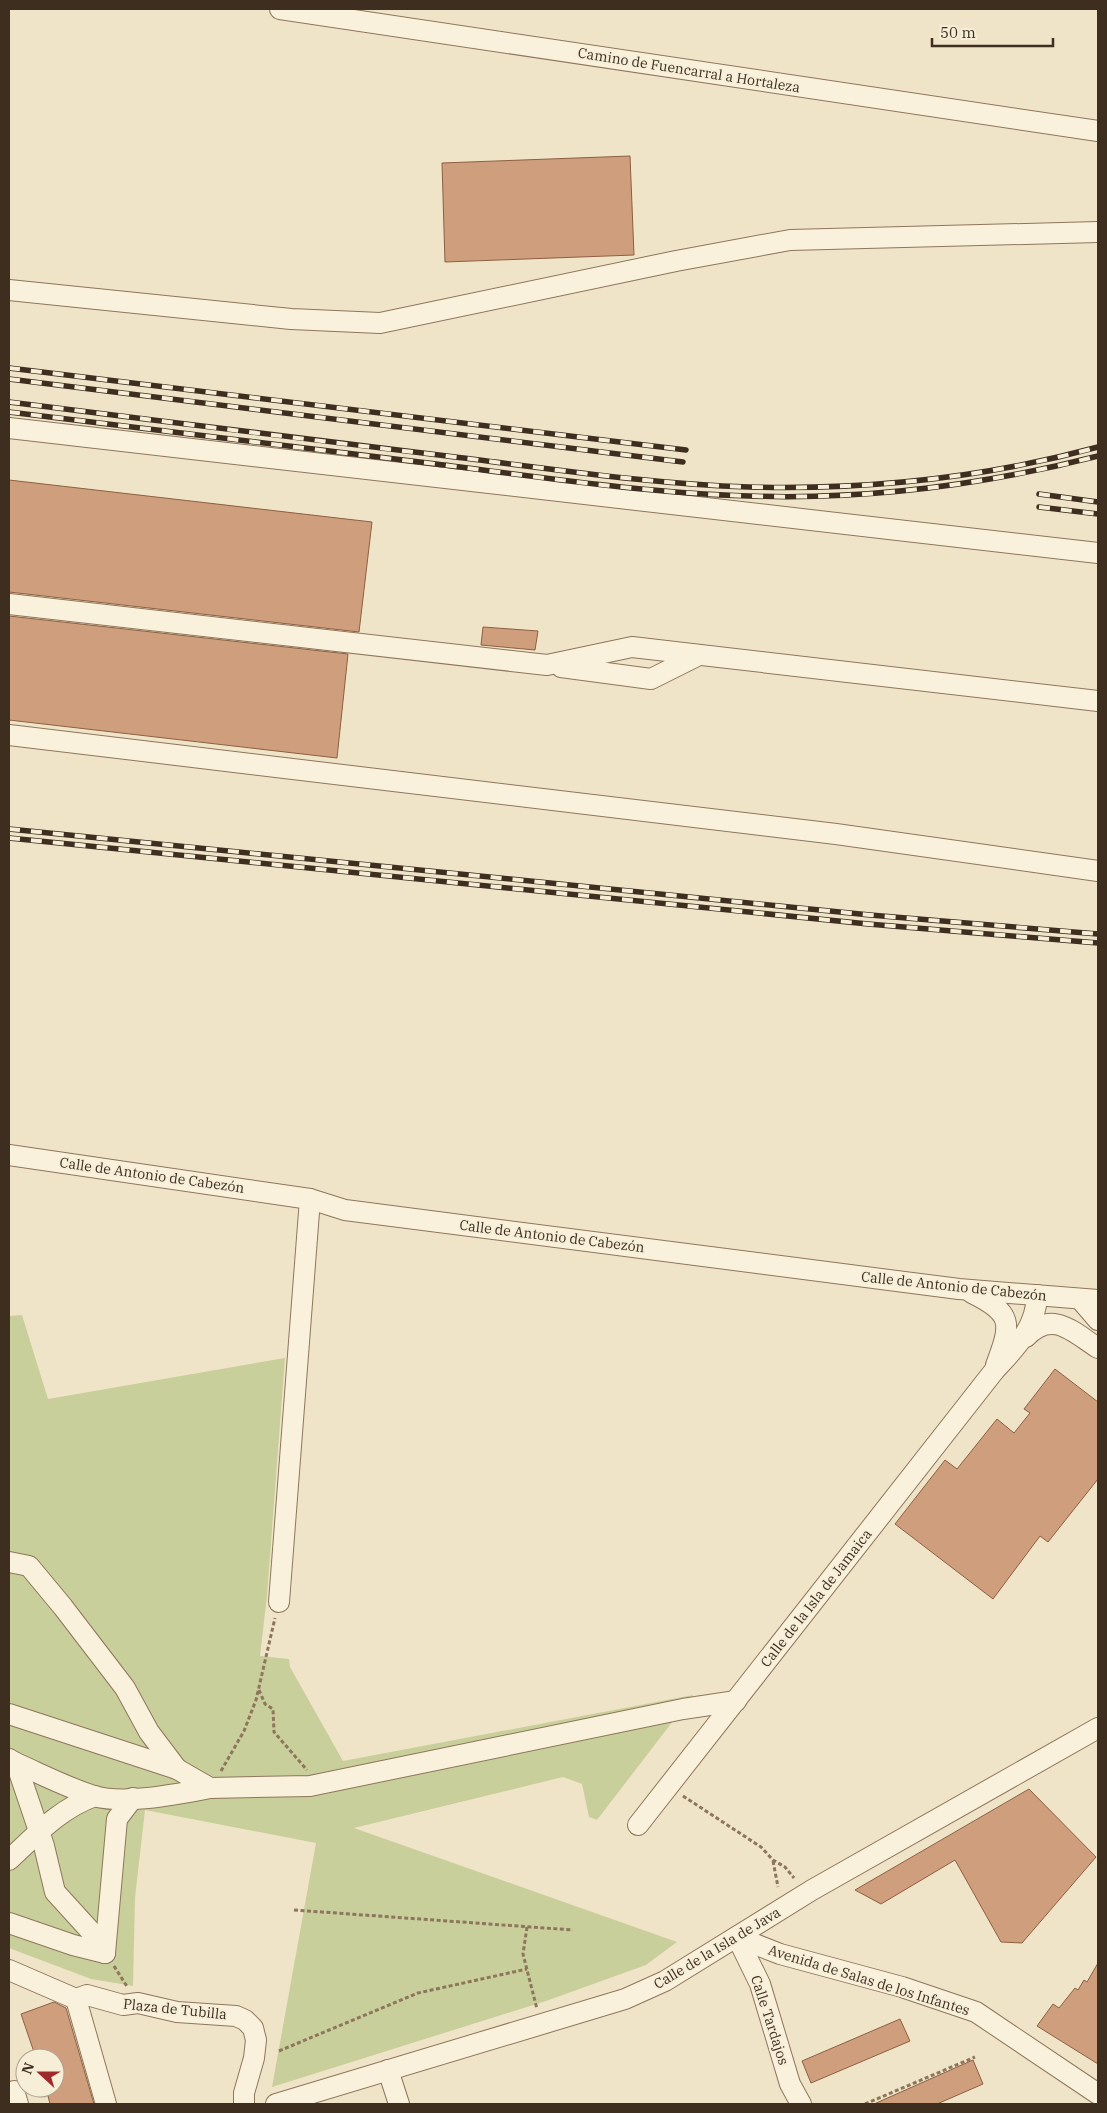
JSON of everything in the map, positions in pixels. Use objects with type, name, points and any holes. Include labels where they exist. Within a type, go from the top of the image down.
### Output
[{"type":"street","name":"Camino de Fuencarral a Hortaleza","points":[[280,9],[374,16],[1098,131]]},
{"type":"street","points":[[9,290],[291,318],[380,323],[676,260],[790,240],[1098,232]]},
{"type":"street","points":[[9,428],[1098,553]]},
{"type":"street","points":[[9,604],[547,665],[651,679],[699,655]]},
{"type":"street","points":[[547,665],[632,647],[1098,701]]},
{"type":"street","points":[[9,735],[836,834],[1098,871]]},
{"type":"street","name":"Calle de Antonio de Cabezón","points":[[9,1154],[310,1198],[344,1210],[966,1290],[1089,1299]]},
{"type":"street","points":[[279,1602],[310,1198]]},
{"type":"street","name":"Calle de la Isla de Jamaica","points":[[966,1290],[991,1302],[999,1308],[1005,1319],[1004,1345],[994,1371]]},
{"type":"street","name":"Calle de la Isla de Jamaica","points":[[638,1825],[994,1371],[1023,1340],[1037,1310],[1037,1295]]},
{"type":"street","points":[[1089,1299],[1098,1320]]},
{"type":"street","points":[[1023,1340],[1035,1326],[1046,1323],[1057,1324],[1098,1348]]},
{"type":"street","points":[[9,1562],[29,1566],[63,1607],[125,1688],[149,1732],[177,1769]]},
{"type":"street","points":[[12,1761],[95,1796],[116,1799],[163,1797],[210,1788],[310,1786],[683,1709],[736,1701]]},
{"type":"street","points":[[9,1714],[177,1769],[210,1788]]},
{"type":"street","name":"Calle de la Isla de Java","points":[[276,2104],[631,1996],[665,1981],[812,1890],[1098,1728]]},
{"type":"street","points":[[12,1761],[39,1832],[55,1892],[95,1936],[105,1953]]},
{"type":"street","points":[[9,1860],[52,1819],[78,1802],[95,1796]]},
{"type":"street","points":[[105,1953],[117,1819],[133,1798]]},
{"type":"street","points":[[9,1924],[73,1945],[105,1953]]},
{"type":"street","name":"Avenida de Salas de los Infantes","points":[[737,1937],[780,1954],[902,1987],[976,2012],[1098,2094]]},
{"type":"street","name":"Calle Tardajos","points":[[737,1937],[760,1984],[790,2084],[801,2104]]},
{"type":"street","points":[[9,1970],[76,1999],[106,2104]]},
{"type":"street","name":"Plaza de Tubilla","points":[[76,1999],[87,1995],[123,2005],[138,2003],[177,2012],[236,2016],[245,2020],[253,2028],[256,2040],[254,2058],[244,2094],[244,2104]]},
{"type":"street","points":[[388,2070],[399,2104]]},
{"type":"path","points":[[210,1788],[244,1731],[259,1689],[279,1602]]},
{"type":"path","points":[[259,1689],[265,1704],[273,1708],[274,1732],[292,1754],[307,1767],[310,1786]]},
{"type":"path","points":[[681,1794],[761,1847],[773,1860],[785,1867],[794,1878]]},
{"type":"path","points":[[773,1860],[778,1887]]},
{"type":"path","points":[[294,1910],[573,1930]]},
{"type":"path","points":[[527,1927],[524,1954],[538,2009]]},
{"type":"path","points":[[105,1953],[138,2003]]},
{"type":"path","points":[[278,2050],[418,1993],[527,1969]]},
{"type":"path","points":[[865,2104],[975,2056]]},
{"type":"green space","points":[[22,1315],[48,1399],[285,1358],[267,1596],[260,1656],[289,1659],[290,1667],[343,1761],[693,1695],[597,1820],[589,1817],[582,1784],[563,1777],[354,1828],[677,1942],[646,1965],[546,2001],[272,2087],[316,1843],[145,1810],[135,1898],[133,1986],[91,1979],[9,1948],[9,1316]]},
{"type":"building","points":[[630,156],[634,255],[445,262],[442,163]]},
{"type":"building","points":[[9,480],[372,522],[359,632],[9,592]]},
{"type":"building","points":[[9,616],[348,654],[337,758],[9,720]]},
{"type":"building","points":[[483,627],[538,631],[535,650],[481,645]]},
{"type":"building","points":[[1055,1369],[1098,1402],[1098,1479],[1048,1542],[1040,1536],[993,1599],[895,1524],[945,1460],[957,1469],[997,1419],[1014,1433],[1030,1413],[1024,1409]]},
{"type":"building","points":[[1029,1789],[1096,1857],[1022,1943],[1001,1942],[955,1860],[881,1904],[855,1890]]},
{"type":"building","points":[[1098,1963],[1098,2064],[1037,2026],[1053,2004],[1059,2008],[1075,1988],[1078,1990],[1084,1980],[1087,1982]]},
{"type":"building","points":[[54,2002],[66,2008],[94,2104],[50,2104],[48,2098],[65,2098],[65,2048],[33,2048],[21,2014]]},
{"type":"building","points":[[900,2019],[910,2041],[811,2083],[802,2061]]},
{"type":"building","points":[[973,2060],[983,2084],[937,2104],[874,2104]]},
{"type":"railway","points":[[9,368],[686,450]]},
{"type":"railway","points":[[9,379],[683,462]]},
{"type":"railway","points":[[9,402],[598,475],[673,483],[749,487],[837,486],[925,480],[1012,467],[1098,447]]},
{"type":"railway","points":[[9,412],[592,484],[670,492],[749,496],[837,496],[925,488],[1012,475],[1098,456]]},
{"type":"railway","points":[[1039,494],[1098,502]]},
{"type":"railway","points":[[1039,507],[1098,514]]},
{"type":"railway","points":[[9,829],[870,915],[1098,934]]},
{"type":"railway","points":[[9,838],[868,924],[1098,943]]}]
